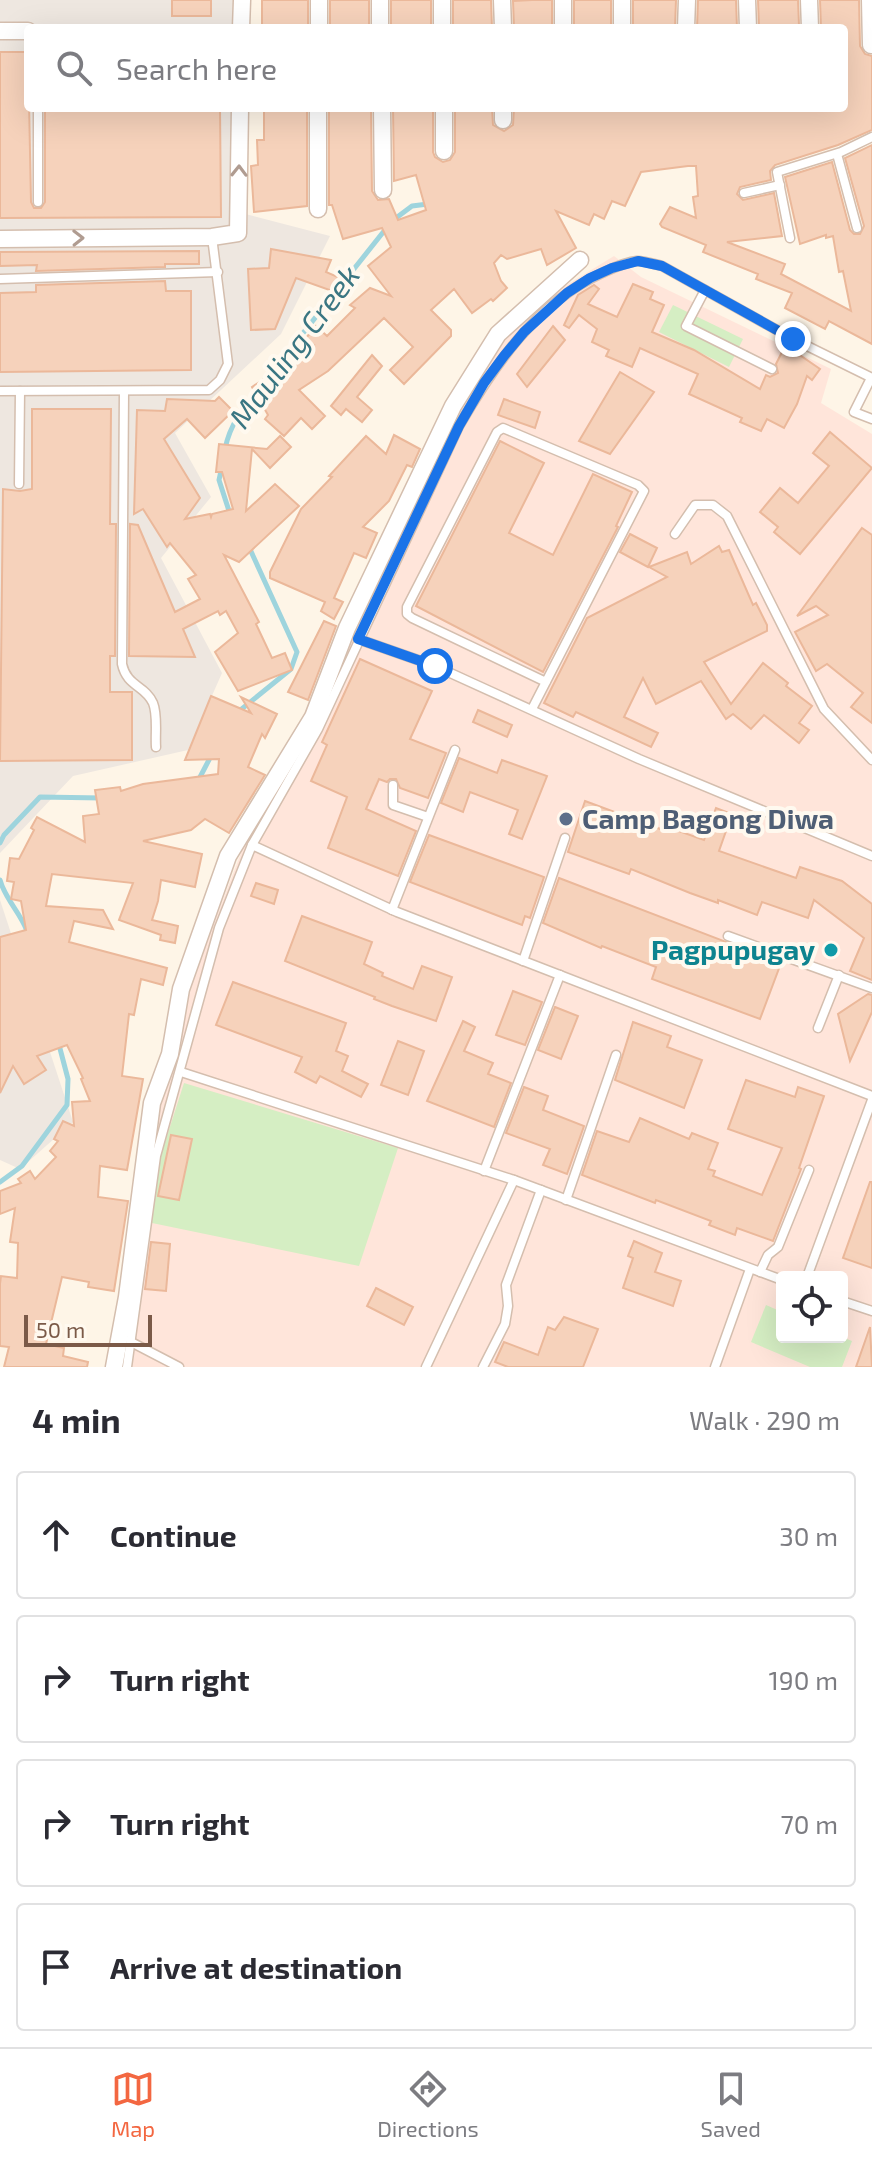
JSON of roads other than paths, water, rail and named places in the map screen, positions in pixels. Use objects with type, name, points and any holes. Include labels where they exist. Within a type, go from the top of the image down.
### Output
[{"type":"street","points":[[241,24],[242,0]]},
{"type":"street","points":[[319,0],[319,24]]},
{"type":"street","points":[[380,0],[380,24]]},
{"type":"street","points":[[442,0],[442,24]]},
{"type":"street","points":[[502,0],[503,24]]},
{"type":"street","points":[[563,0],[563,24]]},
{"type":"street","points":[[622,0],[622,24]]},
{"type":"street","points":[[686,24],[687,0]]},
{"type":"street","points":[[747,0],[748,24]]},
{"type":"street","points":[[809,0],[810,24]]},
{"type":"street","points":[[870,0],[871,45]]},
{"type":"street","points":[[0,31],[24,31]]},
{"type":"street","points":[[0,239],[212,237],[238,233],[240,112]]},
{"type":"street","points":[[318,112],[318,209]]},
{"type":"street","points":[[382,112],[383,190]]},
{"type":"street","points":[[444,112],[444,151]]},
{"type":"street","points":[[114,1367],[127,1297],[152,1103],[170,1054],[181,989],[228,856],[313,717],[347,628],[453,406],[498,334],[580,260]]},
{"type":"lane","points":[[38,112],[38,202]]},
{"type":"lane","points":[[790,238],[777,172],[837,154],[872,137]]},
{"type":"lane","points":[[837,154],[857,228]]},
{"type":"lane","points":[[744,193],[780,185]]},
{"type":"lane","points":[[0,391],[209,390],[220,380],[228,364],[212,237]]},
{"type":"lane","points":[[127,1367],[156,1156],[219,928],[252,845],[318,729],[459,426],[484,383],[524,332],[567,293],[590,278],[638,261],[662,266],[872,378],[854,412],[872,419]]},
{"type":"lane","points":[[0,279],[218,272]]},
{"type":"lane","points":[[705,290],[686,326],[772,369]]},
{"type":"lane","points":[[19,484],[20,391]]},
{"type":"lane","points":[[124,391],[122,664],[124,675],[149,696],[154,705],[156,747]]},
{"type":"lane","points":[[532,709],[546,682],[644,491],[638,485],[503,428],[490,445],[407,607],[407,614],[546,682]]},
{"type":"lane","points":[[675,534],[695,505],[713,505],[727,516],[824,709],[872,760]]},
{"type":"lane","points":[[358,639],[435,666],[639,759],[872,856]]},
{"type":"lane","points":[[392,910],[455,750]]},
{"type":"lane","points":[[393,785],[393,805],[428,817]]},
{"type":"lane","points":[[523,961],[565,838]]},
{"type":"lane","points":[[252,845],[392,910],[872,1098],[809,1271]]},
{"type":"lane","points":[[728,936],[872,988]]},
{"type":"lane","points":[[484,1171],[560,975]]},
{"type":"lane","points":[[818,1028],[839,975]]},
{"type":"lane","points":[[566,1200],[616,1055]]},
{"type":"lane","points":[[181,1072],[514,1180],[776,1278]]},
{"type":"lane","points":[[760,1272],[768,1255],[778,1247],[809,1170]]},
{"type":"lane","points":[[426,1367],[514,1180]]},
{"type":"lane","points":[[483,1367],[505,1324],[508,1306],[506,1285],[541,1190]]},
{"type":"lane","points":[[715,1367],[750,1269]]},
{"type":"lane","points":[[848,1303],[872,1311]]},
{"type":"lane","points":[[131,1342],[179,1367]]},
{"type":"waterway","name":"Mauling Creek","points":[[265,381],[392,221],[412,206],[428,204]]},
{"type":"waterway","name":"Mauling Creek","points":[[225,449],[234,424],[259,389]]},
{"type":"waterway","name":"Mauling Creek","points":[[222,466],[219,480],[230,514]]},
{"type":"waterway","name":"Mauling Creek","points":[[238,712],[291,669],[297,652],[249,547]]},
{"type":"waterway","name":"Mauling Creek","points":[[198,781],[212,754]]},
{"type":"waterway","name":"Mauling Creek","points":[[0,843],[40,797],[102,798]]},
{"type":"waterway","name":"Mauling Creek","points":[[0,880],[27,931]]},
{"type":"waterway","name":"Mauling Creek","points":[[0,1182],[22,1166],[67,1105],[68,1079],[58,1041]]},
{"type":"place","name":"Camp Bagong Diwa","points":[[566,819]]},
{"type":"place","name":"Pagpupugay","points":[[831,950]]}]
